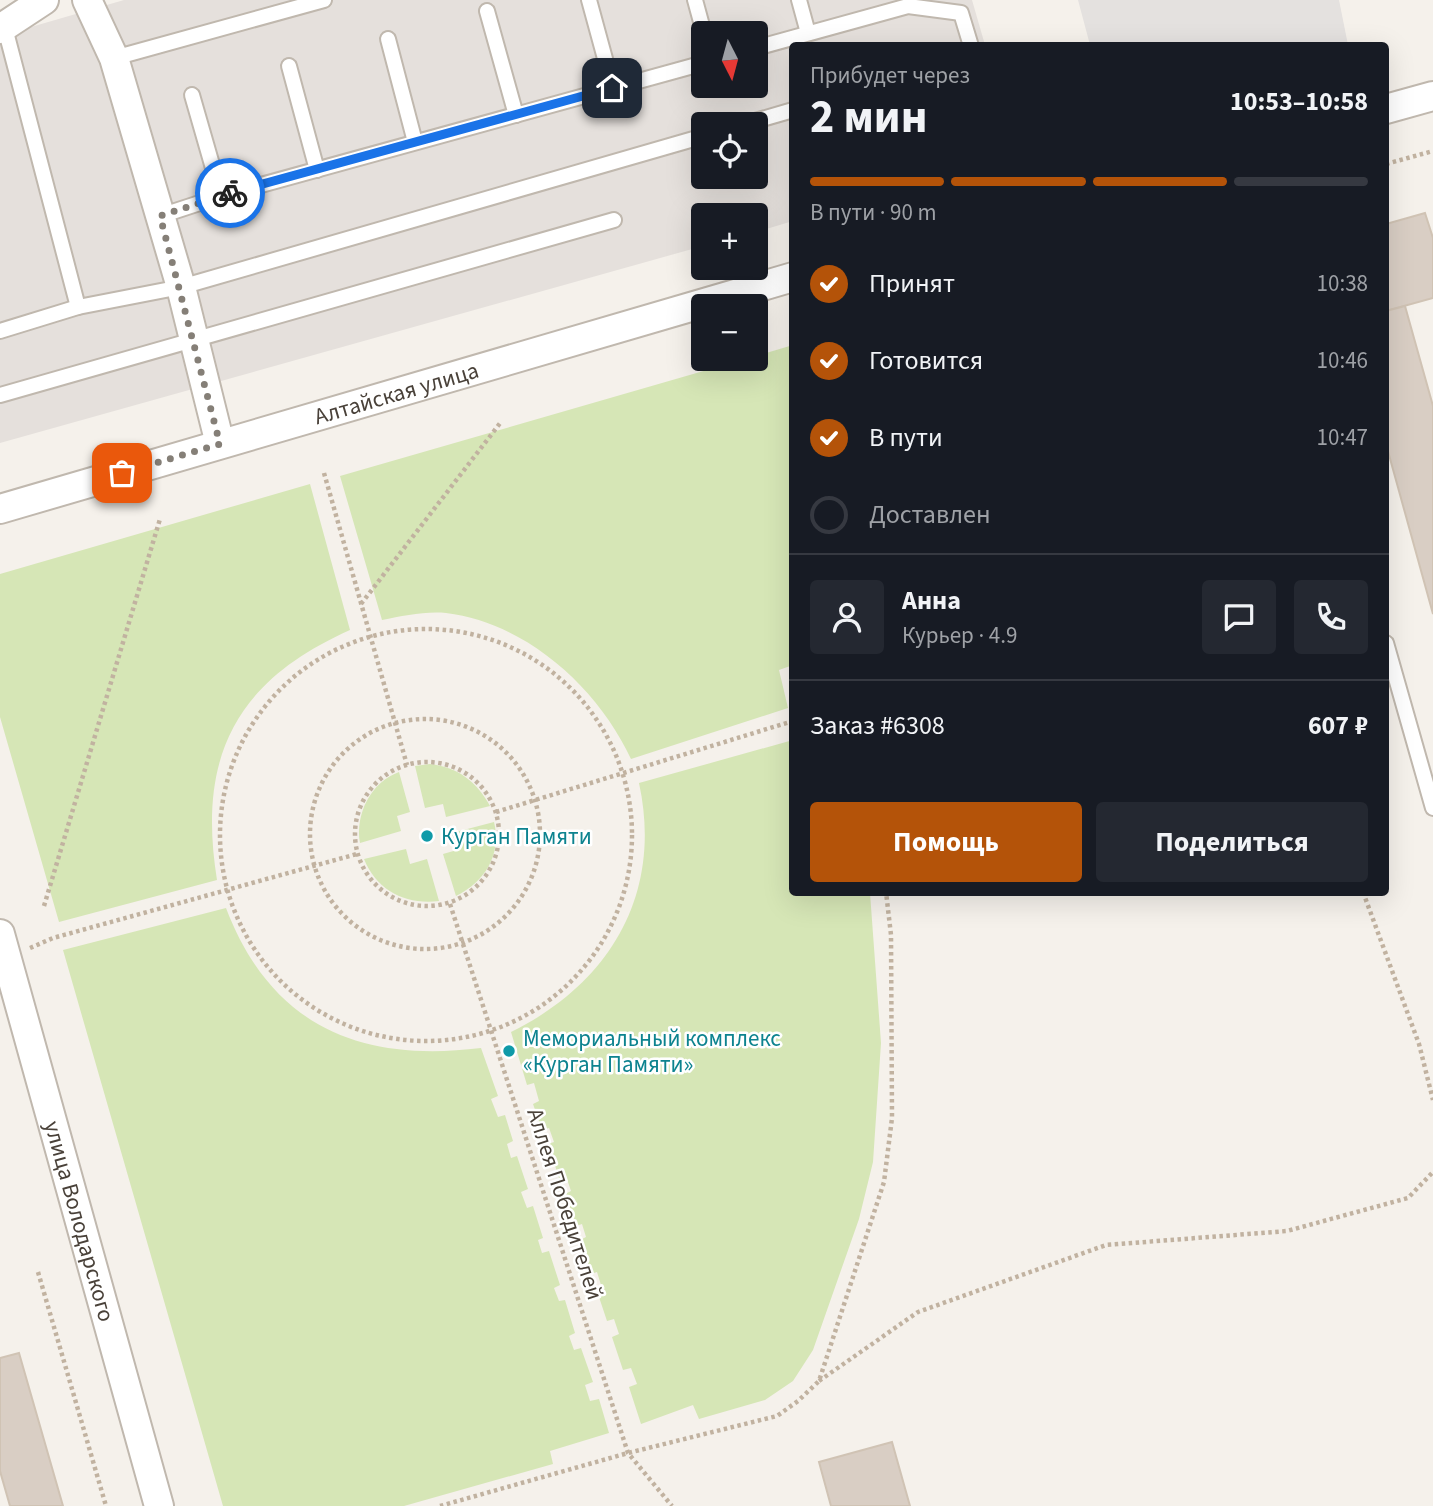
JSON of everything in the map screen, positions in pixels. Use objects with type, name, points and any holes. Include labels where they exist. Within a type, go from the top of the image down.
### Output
[{"type":"street","points":[[2,29],[44,0]]},
{"type":"street","points":[[87,0],[114,58],[181,287],[220,444]]},
{"type":"street","points":[[1389,108],[1433,96]]},
{"type":"street","name":"Алтайская улица","points":[[0,509],[789,278]]},
{"type":"street","name":"улица Володарского","points":[[4,947],[159,1506]]},
{"type":"lane","points":[[114,58],[324,0]]},
{"type":"lane","points":[[589,0],[612,88]]},
{"type":"lane","points":[[695,0],[701,21]]},
{"type":"lane","points":[[799,0],[808,33]]},
{"type":"lane","points":[[768,45],[908,3],[961,13],[970,42]]},
{"type":"lane","points":[[487,11],[516,114]]},
{"type":"lane","points":[[2,29],[78,307]]},
{"type":"lane","points":[[388,39],[415,142]]},
{"type":"lane","points":[[289,66],[317,170]]},
{"type":"lane","points":[[160,216],[220,196],[691,66]]},
{"type":"lane","points":[[192,95],[220,196]]},
{"type":"lane","points":[[768,117],[789,111]]},
{"type":"lane","points":[[0,331],[78,307],[181,287],[691,140]]},
{"type":"lane","points":[[0,395],[614,220]]},
{"type":"lane","points":[[1389,654],[1433,808]]},
{"type":"path","points":[[1389,163],[1433,151]]},
{"type":"path","points":[[361,604],[501,422]]},
{"type":"path","points":[[324,473],[407,766]]},
{"type":"path","points":[[44,906],[160,519]]},
{"type":"path","points":[[445,629],[498,642],[523,653],[550,670],[575,693],[610,743],[625,775],[632,802],[632,860],[615,920],[592,954],[562,986],[524,1016],[491,1032],[449,1040],[412,1040],[372,1032],[325,1014],[297,998],[276,978],[242,926],[230,891],[222,823],[225,798],[229,773],[253,719],[290,678],[313,662],[370,636],[395,631],[445,629]]},
{"type":"path","points":[[427,718],[462,724],[494,741],[520,767],[536,800],[541,837],[534,873],[516,906],[488,931],[463,942],[427,948],[382,941],[350,922],[327,895],[313,865],[309,828],[316,793],[334,762],[360,738],[394,722],[427,718]]},
{"type":"path","points":[[496,812],[625,775],[789,722]]},
{"type":"path","points":[[432,761],[466,772],[479,783],[496,812],[500,831],[494,862],[476,888],[450,904],[414,905],[392,897],[374,882],[357,854],[356,822],[361,805],[383,777],[407,766],[432,761]]},
{"type":"path","points":[[4,947],[53,938],[357,854]]},
{"type":"path","points":[[818,1381],[884,1182],[892,1105],[891,935],[886,896]]},
{"type":"path","points":[[1364,896],[1419,1044],[1433,1100]]},
{"type":"path","name":"Аллея Победителей","points":[[450,904],[628,1452]]},
{"type":"path","points":[[440,1506],[628,1452],[777,1416],[798,1401],[818,1381],[918,1312],[1106,1245],[1287,1231],[1408,1198],[1433,1172]]},
{"type":"path","points":[[38,1272],[106,1506]]},
{"type":"path","points":[[628,1452],[672,1506]]},
{"type":"shaded area","points":[[124,0],[972,0],[984,42],[789,42],[789,222],[768,228],[768,203],[691,203],[691,249],[0,443],[0,36]]},
{"type":"shaded area","points":[[1078,0],[1339,0],[1347,42],[1089,42]]},
{"type":"green space","points":[[789,346],[789,666],[779,670],[788,708],[631,759],[600,708],[579,684],[531,645],[476,619],[446,613],[422,613],[382,620],[340,476],[703,371],[768,371],[768,352]]},
{"type":"green space","points":[[310,484],[350,630],[311,650],[278,673],[253,699],[233,728],[220,760],[213,796],[212,836],[217,880],[59,922],[0,717],[0,574]]},
{"type":"green space","points":[[789,741],[789,896],[870,896],[881,1043],[873,1162],[859,1219],[813,1350],[793,1381],[765,1400],[699,1419],[693,1405],[641,1424],[629,1387],[637,1384],[631,1368],[623,1370],[612,1337],[619,1334],[614,1319],[607,1321],[596,1288],[601,1285],[597,1272],[591,1274],[580,1240],[586,1237],[582,1224],[576,1226],[565,1194],[571,1191],[566,1176],[559,1178],[548,1144],[554,1142],[549,1128],[542,1130],[533,1104],[539,1101],[534,1083],[527,1085],[511,1032],[546,1012],[577,988],[602,961],[622,930],[635,897],[643,861],[644,823],[639,783]]},
{"type":"green space","points":[[430,764],[449,768],[466,777],[490,806],[446,817],[443,804],[425,808],[415,766]]},
{"type":"green space","points":[[399,772],[410,812],[397,816],[401,831],[360,843],[360,821],[367,800],[380,783]]},
{"type":"green space","points":[[494,822],[496,845],[489,866],[475,883],[456,896],[443,854],[457,850],[452,833]]},
{"type":"green space","points":[[406,849],[410,864],[427,859],[439,901],[415,901],[394,894],[377,880],[364,859]]},
{"type":"green space","points":[[226,908],[245,949],[268,982],[295,1008],[325,1028],[359,1041],[396,1049],[437,1051],[481,1048],[498,1096],[491,1099],[498,1117],[505,1115],[513,1141],[507,1144],[511,1158],[517,1156],[528,1189],[521,1192],[527,1208],[533,1206],[543,1238],[538,1240],[542,1253],[549,1251],[560,1285],[554,1288],[559,1301],[565,1300],[575,1333],[569,1336],[574,1350],[581,1348],[593,1382],[585,1385],[590,1401],[599,1399],[609,1433],[550,1451],[553,1464],[404,1506],[223,1506],[63,950]]},
{"type":"building","points":[[1425,213],[1433,238],[1433,298],[1389,310],[1389,223]]},
{"type":"building","points":[[1405,306],[1433,406],[1433,614],[1389,455],[1389,310]]},
{"type":"building","points":[[19,1353],[63,1506],[10,1506],[0,1471],[0,1358]]},
{"type":"building","points":[[892,1442],[910,1506],[831,1506],[819,1462]]},
{"type":"way so far","points":[[122,473],[220,444],[181,287],[160,216],[230,193]]},
{"type":"place","name":"Курган Памяти","points":[[427,836]]},
{"type":"place","name":"Мемориальный комплекс «Курган Памяти»","points":[[509,1051]]},
{"type":"route","points":[[230,193],[612,88]]}]
